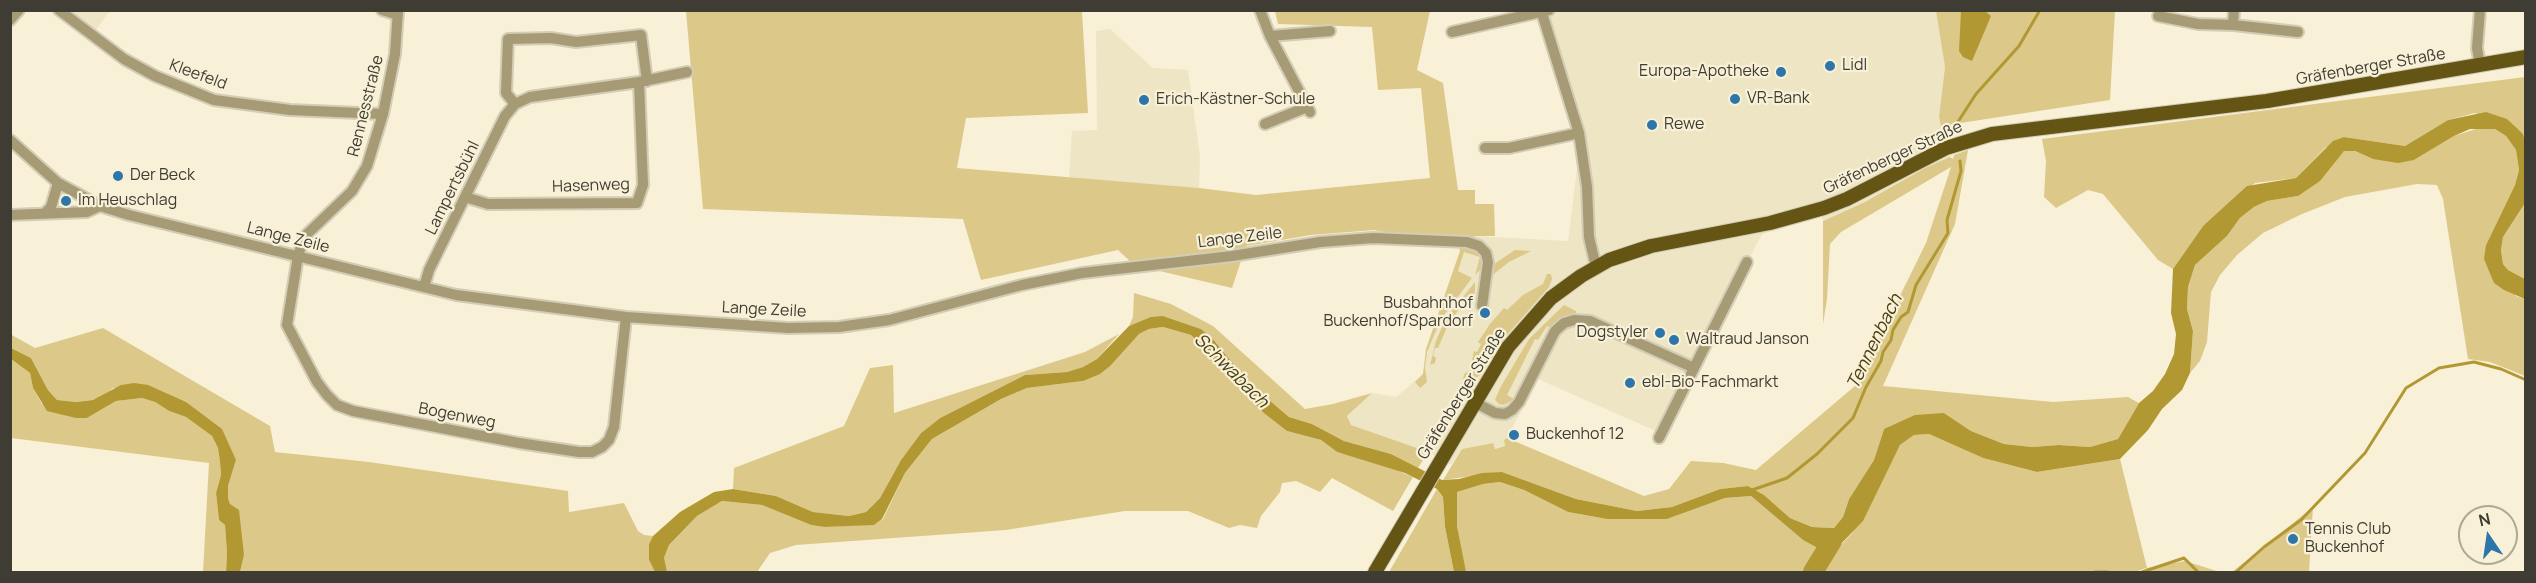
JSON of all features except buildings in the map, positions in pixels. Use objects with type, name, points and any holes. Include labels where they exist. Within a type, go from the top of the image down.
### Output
[{"type":"main road","name":"Gräfenberger Straße","points":[[1375,573],[1504,352],[1535,314],[1557,293],[1596,267],[1651,246],[1770,223],[1824,208],[1847,199],[1931,155],[1982,136],[2014,130],[2267,101],[2526,57]]},
{"type":"street","points":[[10,20],[19,10]]},
{"type":"street","name":"Kleefeld","points":[[59,10],[124,59],[155,76],[214,100],[290,110],[383,114]]},
{"type":"street","points":[[382,10],[398,13]]},
{"type":"street","points":[[1260,10],[1270,36],[1308,109],[1265,124]]},
{"type":"street","points":[[2233,25],[2234,10]]},
{"type":"street","points":[[2480,10],[2477,48],[2480,64]]},
{"type":"street","points":[[1452,32],[1544,11],[1579,133],[1587,187],[1589,237],[1596,267]]},
{"type":"street","name":"Rennesstraße","points":[[298,256],[304,237],[352,191],[367,166],[383,114],[394,54],[398,13]]},
{"type":"street","points":[[2158,16],[2198,24],[2233,25],[2298,33]]},
{"type":"street","points":[[1270,36],[1330,31]]},
{"type":"street","points":[[643,82],[641,35],[576,42],[551,38],[508,39],[506,93],[515,104],[530,97],[643,82],[687,72]]},
{"type":"street","name":"Hasenweg","points":[[465,197],[488,204],[637,202],[643,185],[643,82]]},
{"type":"street","name":"Lampertsbühl","points":[[424,287],[429,270],[505,116],[515,104]]},
{"type":"street","points":[[1485,148],[1527,145],[1579,133]]},
{"type":"street","name":"Lange Zeile","points":[[10,140],[58,183],[100,206],[456,295],[626,317],[788,328],[839,327],[899,317],[1032,283],[1082,273],[1373,238],[1467,242],[1481,248],[1487,258],[1482,306]]},
{"type":"street","points":[[45,213],[51,207],[58,183]]},
{"type":"street","points":[[10,215],[87,212],[100,206]]},
{"type":"street","name":"Bogenweg","points":[[298,256],[287,326],[317,382],[337,405],[353,411],[519,443],[592,452],[609,440],[614,427],[626,317]]},
{"type":"street","points":[[1659,438],[1747,262]]},
{"type":"street","points":[[1474,402],[1494,413],[1505,414],[1512,410],[1519,402],[1553,334],[1561,325],[1574,320],[1590,321],[1694,368]]},
{"type":"shaded area","points":[[67,11],[110,11],[95,31]]},
{"type":"shaded area","points":[[686,11],[1082,11],[1088,113],[966,118],[957,168],[1199,188],[1256,195],[1430,178],[1421,88],[1378,90],[1372,27],[1278,24],[1275,11],[1430,11],[1417,70],[1443,83],[1458,190],[1475,190],[1475,204],[1494,204],[1495,236],[1475,236],[1460,245],[1481,251],[1484,266],[1475,275],[1480,257],[1464,252],[1458,271],[1472,278],[1441,319],[1427,352],[1425,367],[1427,382],[1420,388],[1415,382],[1423,374],[1426,349],[1460,251],[1459,246],[1374,230],[1311,235],[1246,246],[1232,288],[1134,265],[1118,250],[981,280],[963,219],[703,209]]},
{"type":"shaded area","points":[[1539,11],[1936,11],[1945,67],[1939,117],[1950,157],[1865,202],[1823,221],[1822,217],[1762,234],[1658,432],[1538,379],[1504,440],[1505,446],[1494,449],[1493,443],[1462,449],[1451,465],[1425,450],[1421,451],[1351,425],[1347,416],[1372,393],[1396,397],[1423,374],[1426,349],[1460,251],[1459,246],[1475,236],[1568,241],[1581,136]]},
{"type":"shaded area","points":[[1936,11],[2115,11],[2110,100],[1941,126],[1939,117],[1945,67]]},
{"type":"shaded area","name":"Erich-Kästner-Schule","points":[[1110,29],[1153,68],[1188,70],[1200,157],[1199,188],[1069,178],[1072,131],[1097,130],[1096,31]]},
{"type":"shaded area","points":[[2525,77],[2525,141],[2523,134],[2475,113],[2448,120],[2405,146],[2344,137],[2325,148],[2296,178],[2255,183],[2203,226],[2173,269],[2158,260],[2103,194],[2088,190],[2056,208],[2044,197],[2046,161],[2042,139]]},
{"type":"shaded area","points":[[2482,127],[2495,129],[2506,136],[2516,150],[2519,170],[2515,185],[2486,245],[2516,296],[2525,299],[2525,376],[2490,362],[2468,359],[2443,199],[2437,185],[2417,184],[2345,197],[2263,233],[2237,255],[2220,275],[2211,292],[2207,342],[2200,361],[2190,373],[2193,331],[2187,309],[2188,287],[2195,265],[2227,236],[2240,218],[2254,207],[2267,201],[2298,196],[2344,151],[2355,151],[2373,159],[2414,160],[2454,136]]},
{"type":"shaded area","points":[[1968,150],[1955,224],[1883,386],[2053,402],[2128,397],[2139,403],[2118,439],[2090,447],[2059,445],[2032,447],[2004,444],[1971,431],[1944,413],[1884,429],[1874,460],[1849,499],[1843,517],[1834,528],[1812,527],[1790,518],[1764,495],[1748,486],[1720,489],[1672,507],[1637,511],[1576,499],[1502,472],[1443,480],[1462,449],[1493,443],[1495,449],[1505,446],[1504,440],[1507,438],[1644,496],[1669,489],[1691,461],[1723,463],[1756,470],[1856,385],[1926,243],[1951,167],[1841,232],[1830,244],[1827,299],[1823,324],[1823,221],[1865,202],[1925,168],[1950,157],[1953,159],[1954,155]]},
{"type":"shaded area","points":[[2525,203],[2525,279],[2508,270],[2503,264],[2501,250],[2503,237]]},
{"type":"shaded area","points":[[1515,250],[1531,251],[1509,262],[1490,277],[1491,266]]},
{"type":"shaded area","points":[[1547,274],[1551,274],[1552,279],[1549,287],[1506,336],[1481,374],[1472,381],[1463,379],[1464,374],[1470,370],[1474,351],[1477,352],[1481,344],[1478,342],[1490,324],[1504,308],[1507,310],[1523,295],[1543,284]]},
{"type":"shaded area","points":[[1475,282],[1475,293],[1465,297],[1460,304],[1462,305],[1448,325],[1438,348],[1435,348],[1433,356],[1436,357],[1435,363],[1430,365],[1436,341],[1442,327]]},
{"type":"shaded area","points":[[1134,293],[1171,304],[1213,326],[1305,409],[1372,393],[1347,416],[1351,425],[1428,452],[1418,468],[1391,454],[1344,441],[1312,424],[1289,417],[1248,382],[1212,338],[1201,329],[1163,316],[1129,326],[1133,317]]},
{"type":"shaded area","points":[[1564,305],[1576,311],[1576,314],[1557,321],[1551,328],[1547,326],[1538,340],[1535,339],[1507,395],[1514,399],[1504,405],[1499,404],[1495,400],[1500,388],[1529,339]]},
{"type":"shaded area","points":[[1163,327],[1191,335],[1217,366],[1287,431],[1321,440],[1337,452],[1387,466],[1413,477],[1393,511],[1332,478],[1320,492],[1296,481],[1282,483],[1280,492],[1261,516],[1257,528],[1240,525],[1229,528],[1188,511],[1125,511],[1006,530],[796,545],[770,553],[757,572],[667,572],[664,569],[664,558],[669,545],[697,516],[722,501],[762,505],[811,525],[824,527],[875,524],[883,519],[905,473],[932,439],[1001,399],[1027,388],[1083,381],[1139,334],[1149,329]]},
{"type":"shaded area","points":[[103,328],[270,426],[275,452],[369,462],[568,491],[569,512],[624,503],[638,531],[644,535],[653,536],[649,544],[649,560],[655,572],[240,572],[244,555],[228,498],[228,486],[236,460],[186,402],[113,388],[104,396],[93,400],[76,402],[57,400],[48,390],[31,358],[11,348],[10,334],[35,348]]},
{"type":"shaded area","points":[[1119,334],[1097,359],[1083,367],[1067,372],[1025,375],[940,418],[921,433],[901,460],[880,498],[866,512],[849,516],[813,512],[776,496],[733,489],[734,468],[844,426],[870,368],[893,365],[894,413],[1085,352]]},
{"type":"shaded area","points":[[11,359],[30,373],[33,388],[42,404],[68,415],[87,418],[116,401],[142,398],[186,417],[212,436],[218,448],[220,462],[221,475],[216,493],[219,520],[225,525],[226,572],[203,572],[209,463],[11,438]]},
{"type":"shaded area","points":[[1929,434],[1983,458],[2037,472],[2120,459],[2147,568],[2185,561],[2220,572],[2147,572],[2146,568],[2135,572],[1466,572],[1464,567],[1457,526],[1456,492],[1483,484],[1500,482],[1524,490],[1568,512],[1607,519],[1667,519],[1725,498],[1751,496],[1803,540],[1821,550],[1818,561],[1825,562],[1853,532],[1900,445],[1914,435]]},
{"type":"shaded area","points":[[1437,489],[1443,497],[1445,527],[1454,572],[1389,572]]},
{"type":"shaded area","name":"Tennis Club Buckenhof","points":[[2313,507],[2309,572],[2232,572]]},
{"type":"water","points":[[1961,11],[1985,11],[1991,16],[1972,61],[1963,57],[1959,51]]},
{"type":"water","points":[[2486,112],[2507,119],[2523,134],[2525,141],[2525,203],[2503,237],[2501,250],[2503,264],[2508,270],[2525,279],[2525,299],[2494,283],[2484,259],[2486,245],[2515,185],[2519,170],[2516,150],[2506,136],[2495,129],[2470,129],[2414,160],[2398,163],[2373,159],[2355,151],[2344,151],[2320,181],[2298,196],[2267,201],[2254,207],[2240,218],[2227,236],[2195,265],[2188,287],[2187,309],[2193,331],[2190,373],[2182,390],[2162,409],[2148,430],[2120,459],[2037,472],[1983,458],[1929,434],[1914,435],[1900,445],[1863,521],[1836,549],[1821,550],[1803,540],[1751,496],[1725,498],[1667,519],[1607,519],[1568,512],[1524,490],[1500,482],[1483,484],[1457,492],[1457,526],[1466,572],[1454,572],[1445,527],[1443,497],[1437,489],[1405,473],[1337,452],[1321,440],[1287,431],[1264,413],[1191,335],[1163,327],[1149,329],[1139,334],[1100,374],[1083,381],[1027,388],[1001,399],[932,439],[905,473],[882,519],[874,525],[824,527],[811,525],[762,505],[722,501],[697,516],[669,545],[664,558],[667,572],[655,572],[649,560],[649,544],[653,536],[680,512],[714,492],[733,489],[776,496],[813,512],[849,516],[866,512],[880,498],[901,460],[921,433],[940,418],[1025,375],[1067,372],[1083,367],[1097,359],[1129,326],[1151,317],[1163,316],[1201,329],[1212,338],[1248,382],[1289,417],[1312,424],[1344,441],[1391,454],[1442,480],[1502,472],[1576,499],[1637,511],[1672,507],[1720,489],[1748,486],[1764,495],[1790,518],[1812,527],[1834,528],[1843,517],[1849,499],[1874,460],[1884,429],[1915,415],[1944,413],[1971,431],[2004,444],[2032,447],[2059,445],[2090,447],[2118,439],[2139,403],[2153,391],[2165,374],[2174,354],[2176,334],[2171,313],[2173,269],[2203,226],[2247,186],[2296,178],[2333,141],[2344,137],[2405,146],[2448,120]]},
{"type":"water","points":[[11,348],[31,358],[48,390],[57,400],[76,402],[93,400],[121,385],[134,383],[148,385],[186,402],[222,429],[236,460],[228,486],[228,498],[230,504],[239,510],[244,555],[240,572],[226,572],[225,525],[219,520],[216,493],[221,475],[220,462],[218,448],[212,436],[186,417],[142,398],[116,401],[87,418],[76,418],[47,411],[33,388],[30,373],[11,359]]},
{"type":"waterway","name":"Tennenbach","points":[[1952,131],[1976,94],[2019,46],[2040,10]]},
{"type":"waterway","name":"Tennenbach","points":[[1752,490],[1787,478],[1817,454],[1853,418],[1866,387],[1881,361],[1883,352],[1891,340],[1893,330],[1901,317],[1908,312],[1916,285],[1948,233],[1947,220],[1961,171],[1960,161]]},
{"type":"waterway","points":[[2236,572],[2264,547],[2301,520],[2365,453],[2406,388],[2439,368],[2474,362],[2501,369],[2526,380]]},
{"type":"waterway","name":"Schwabach","points":[[1813,572],[1832,541]]},
{"type":"waterway","points":[[2142,572],[2184,558],[2198,572]]},
{"type":"waterway","points":[[2095,572],[2108,572]]},
{"type":"place","name":"Lidl","points":[[1830,66]]},
{"type":"place","name":"Europa-Apotheke","points":[[1781,72]]},
{"type":"place","name":"VR-Bank","points":[[1735,99]]},
{"type":"place","name":"Erich-Kästner-Schule","points":[[1144,100]]},
{"type":"place","name":"Rewe","points":[[1652,125]]},
{"type":"place","name":"Der Beck","points":[[118,176]]},
{"type":"place","name":"Im Heuschlag","points":[[66,201]]},
{"type":"place","name":"Busbahnhof Buckenhof/Spardorf","points":[[1485,313]]},
{"type":"place","name":"Dogstyler","points":[[1660,333]]},
{"type":"place","name":"Waltraud Janson","points":[[1674,340]]},
{"type":"place","name":"ebl-Bio-Fachmarkt","points":[[1630,383]]},
{"type":"place","name":"Buckenhof 12","points":[[1514,435]]},
{"type":"place","name":"Tennis Club Buckenhof","points":[[2293,539]]}]
